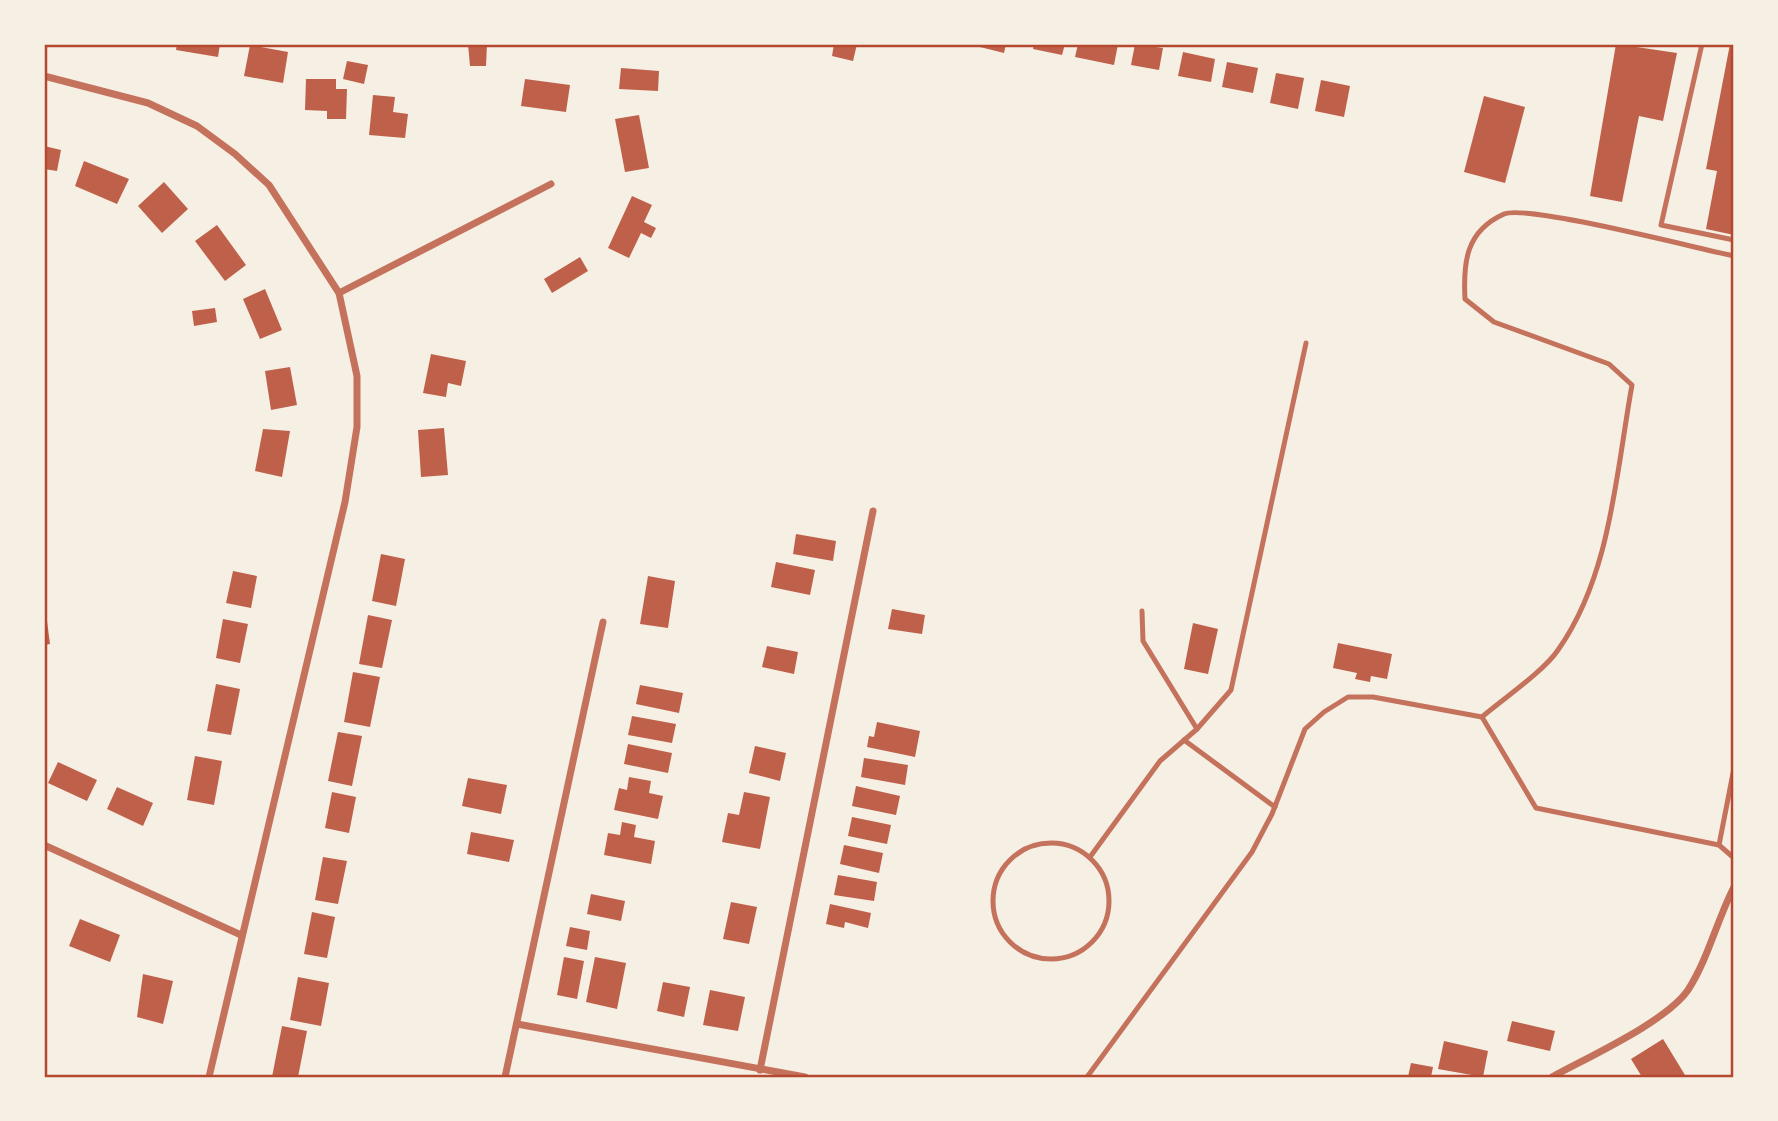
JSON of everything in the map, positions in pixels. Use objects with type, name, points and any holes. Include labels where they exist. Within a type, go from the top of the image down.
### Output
[{"type":"street","points":[[44,76],[148,103],[197,126],[235,153],[269,185],[339,293],[357,376],[357,427],[345,502],[209,1077]]},
{"type":"street","points":[[339,293],[551,184]]},
{"type":"street","points":[[760,1070],[873,511]]},
{"type":"street","points":[[505,1077],[603,622]]},
{"type":"street","points":[[44,845],[241,935]]},
{"type":"street","points":[[1552,1077],[1641,1027],[1676,1003],[1695,978],[1734,887]]},
{"type":"street","points":[[517,1024],[805,1077]]},
{"type":"lane","points":[[1702,44],[1661,225],[1734,240]]},
{"type":"lane","points":[[1482,717],[1556,653],[1588,598],[1604,542],[1632,385],[1609,364],[1494,322],[1465,299],[1463,265],[1475,235],[1506,213],[1548,215],[1734,256]]},
{"type":"lane","points":[[1090,857],[1160,761],[1197,729],[1231,690],[1306,343]]},
{"type":"lane","points":[[1142,611],[1143,641],[1197,729]]},
{"type":"lane","points":[[1087,1077],[1252,852],[1275,807],[1305,729],[1324,712],[1348,697],[1373,697],[1482,717],[1536,808],[1719,845],[1734,858]]},
{"type":"lane","points":[[1184,740],[1275,807]]},
{"type":"lane","points":[[1719,845],[1734,768]]},
{"type":"lane","points":[[1056,842],[1074,847],[1090,857],[1101,871],[1109,906],[1095,939],[1081,950],[1065,957],[1046,959],[1029,955],[1013,946],[1001,932],[994,915],[993,896],[997,878],[1006,862],[1029,847],[1056,842]]},
{"type":"building","points":[[177,44],[220,44],[218,57],[176,50]]},
{"type":"building","points":[[468,44],[487,44],[486,66],[470,66]]},
{"type":"building","points":[[834,44],[857,44],[853,61],[832,56]]},
{"type":"building","points":[[980,44],[1006,44],[1004,53],[980,47]]},
{"type":"building","points":[[1034,44],[1065,44],[1062,55],[1033,49]]},
{"type":"building","points":[[1078,44],[1118,44],[1114,65],[1075,57]]},
{"type":"building","points":[[1135,44],[1163,48],[1159,70],[1131,65]]},
{"type":"building","points":[[1616,44],[1677,53],[1663,121],[1639,116],[1622,202],[1590,196]]},
{"type":"building","points":[[1730,44],[1734,44],[1734,235],[1706,229],[1717,171],[1706,169]]},
{"type":"building","points":[[250,45],[288,52],[283,83],[244,76]]},
{"type":"building","points":[[1183,52],[1215,59],[1211,82],[1178,76]]},
{"type":"building","points":[[347,61],[368,65],[364,84],[343,79]]},
{"type":"building","points":[[1227,62],[1258,68],[1253,93],[1222,87]]},
{"type":"building","points":[[621,68],[659,71],[658,91],[619,89]]},
{"type":"building","points":[[1276,73],[1304,78],[1298,109],[1270,103]]},
{"type":"building","points":[[306,79],[336,79],[336,89],[347,89],[346,119],[327,119],[327,111],[305,110]]},
{"type":"building","points":[[525,79],[570,85],[566,112],[521,106]]},
{"type":"building","points":[[1321,80],[1350,86],[1344,117],[1315,111]]},
{"type":"building","points":[[373,95],[395,97],[393,112],[408,114],[405,138],[369,135]]},
{"type":"building","points":[[1484,96],[1525,107],[1505,183],[1464,172]]},
{"type":"building","points":[[639,115],[649,168],[625,172],[615,119]]},
{"type":"building","points":[[44,146],[61,150],[57,171],[44,169]]},
{"type":"building","points":[[84,161],[129,179],[117,204],[75,186]]},
{"type":"building","points":[[164,182],[188,209],[162,233],[138,206]]},
{"type":"building","points":[[632,196],[652,205],[644,222],[656,228],[651,238],[641,233],[629,258],[608,248]]},
{"type":"building","points":[[217,225],[246,265],[225,281],[195,241]]},
{"type":"building","points":[[580,257],[588,271],[552,293],[544,279]]},
{"type":"building","points":[[265,289],[282,330],[260,339],[243,299]]},
{"type":"building","points":[[215,308],[217,322],[194,326],[192,311]]},
{"type":"building","points":[[431,354],[466,361],[461,386],[448,383],[446,397],[423,393]]},
{"type":"building","points":[[290,367],[297,405],[271,410],[265,371]]},
{"type":"building","points":[[444,428],[448,475],[421,477],[418,430]]},
{"type":"building","points":[[263,429],[290,431],[282,477],[255,471]]},
{"type":"building","points":[[796,534],[836,541],[833,561],[793,554]]},
{"type":"building","points":[[381,554],[405,559],[396,606],[372,601]]},
{"type":"building","points":[[776,562],[815,570],[810,595],[771,587]]},
{"type":"building","points":[[233,571],[257,576],[251,608],[226,603]]},
{"type":"building","points":[[648,576],[675,581],[668,628],[640,624]]},
{"type":"building","points":[[44,598],[50,644],[44,645]]},
{"type":"building","points":[[892,609],[925,615],[922,634],[888,629]]},
{"type":"building","points":[[368,615],[392,620],[382,668],[359,664]]},
{"type":"building","points":[[223,619],[248,624],[240,663],[216,658]]},
{"type":"building","points":[[1193,623],[1218,629],[1208,674],[1184,669]]},
{"type":"building","points":[[1338,643],[1392,654],[1387,679],[1371,676],[1370,682],[1355,679],[1357,673],[1333,668]]},
{"type":"building","points":[[767,646],[798,652],[794,674],[762,667]]},
{"type":"building","points":[[353,672],[380,677],[370,727],[344,722]]},
{"type":"building","points":[[216,684],[240,689],[231,735],[207,731]]},
{"type":"building","points":[[640,685],[683,693],[679,713],[636,704]]},
{"type":"building","points":[[632,716],[676,724],[672,743],[628,735]]},
{"type":"building","points":[[877,722],[920,731],[915,757],[867,747],[869,736],[874,737]]},
{"type":"building","points":[[338,732],[362,736],[352,786],[328,781]]},
{"type":"building","points":[[628,744],[672,753],[668,773],[624,764]]},
{"type":"building","points":[[755,746],[786,753],[780,781],[749,773]]},
{"type":"building","points":[[195,756],[222,761],[214,805],[187,800]]},
{"type":"building","points":[[864,758],[908,765],[905,785],[861,777]]},
{"type":"building","points":[[58,762],[97,780],[87,801],[48,783]]},
{"type":"building","points":[[629,777],[651,781],[649,793],[663,796],[658,819],[614,810],[619,788],[627,790]]},
{"type":"building","points":[[468,778],[507,785],[501,814],[462,806]]},
{"type":"building","points":[[856,786],[900,796],[896,815],[852,806]]},
{"type":"building","points":[[117,787],[153,803],[143,826],[107,809]]},
{"type":"building","points":[[332,792],[356,797],[349,833],[325,828]]},
{"type":"building","points":[[744,792],[770,797],[760,849],[722,842],[728,813],[739,815]]},
{"type":"building","points":[[852,817],[891,825],[887,844],[848,836]]},
{"type":"building","points":[[622,822],[636,825],[634,837],[655,841],[651,864],[604,855],[608,833],[620,835]]},
{"type":"building","points":[[471,832],[514,840],[509,862],[467,854]]},
{"type":"building","points":[[844,845],[883,853],[879,873],[840,864]]},
{"type":"building","points":[[323,857],[347,861],[338,904],[315,900]]},
{"type":"building","points":[[838,875],[877,882],[874,901],[834,895]]},
{"type":"building","points":[[591,894],[625,901],[621,921],[587,914]]},
{"type":"building","points":[[731,902],[757,907],[749,944],[723,939]]},
{"type":"building","points":[[830,904],[871,913],[868,928],[845,922],[844,928],[826,924]]},
{"type":"building","points":[[312,912],[335,917],[327,958],[304,954]]},
{"type":"building","points":[[80,919],[120,935],[110,962],[69,946]]},
{"type":"building","points":[[570,927],[590,931],[587,950],[566,946]]},
{"type":"building","points":[[564,957],[584,961],[577,999],[557,995]]},
{"type":"building","points":[[595,957],[626,963],[617,1009],[586,1002]]},
{"type":"building","points":[[143,974],[173,981],[163,1024],[137,1017]]},
{"type":"building","points":[[298,977],[329,983],[321,1026],[290,1020]]},
{"type":"building","points":[[663,982],[690,987],[684,1017],[657,1011]]},
{"type":"building","points":[[710,990],[745,997],[738,1031],[703,1025]]},
{"type":"building","points":[[1512,1021],[1555,1031],[1550,1051],[1507,1041]]},
{"type":"building","points":[[282,1026],[307,1031],[298,1077],[272,1077]]},
{"type":"building","points":[[1663,1039],[1685,1075],[1642,1077],[1631,1059]]},
{"type":"building","points":[[1444,1041],[1488,1051],[1483,1077],[1438,1069]]},
{"type":"building","points":[[1411,1063],[1433,1067],[1431,1077],[1408,1077]]}]
